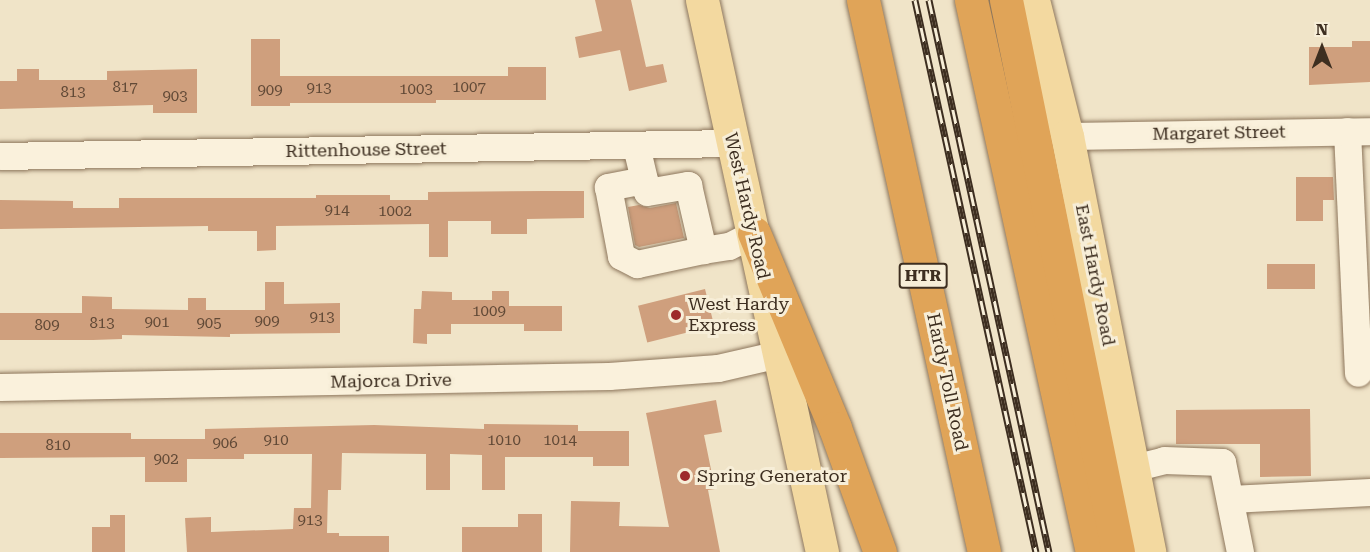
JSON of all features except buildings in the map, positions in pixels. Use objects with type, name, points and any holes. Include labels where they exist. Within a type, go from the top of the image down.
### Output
[{"type":"highway","name":"Hardy Toll Road","points":[[863,0],[984,552]]},
{"type":"highway","points":[[971,0],[1092,552]]},
{"type":"highway","points":[[1006,0],[1118,552]]},
{"type":"highway","points":[[754,233],[836,428],[880,552]]},
{"type":"main road","name":"West Hardy Road","points":[[702,0],[822,552]]},
{"type":"main road","name":"East Hardy Road","points":[[1033,0],[1067,136],[1149,552]]},
{"type":"street","name":"Margaret Street","points":[[1067,136],[1358,131]]},
{"type":"street","points":[[1358,131],[1358,373]]},
{"type":"street","name":"Rittenhouse Street","points":[[0,156],[733,143]]},
{"type":"street","points":[[636,146],[647,192],[688,185],[703,250]]},
{"type":"street","points":[[644,180],[608,187],[621,256],[637,264],[729,246],[754,233]]},
{"type":"street","name":"Majorca Drive","points":[[0,387],[609,376],[718,368],[779,354]]},
{"type":"street","points":[[1133,468],[1164,460],[1222,462],[1240,552]]},
{"type":"street","points":[[1230,499],[1370,492]]},
{"type":"railway","points":[[915,0],[1036,552]]},
{"type":"railway","points":[[929,0],[1049,552]]},
{"type":"place","name":"West Hardy Express","points":[[676,315]]},
{"type":"place","name":"Spring Generator","points":[[685,476]]}]
